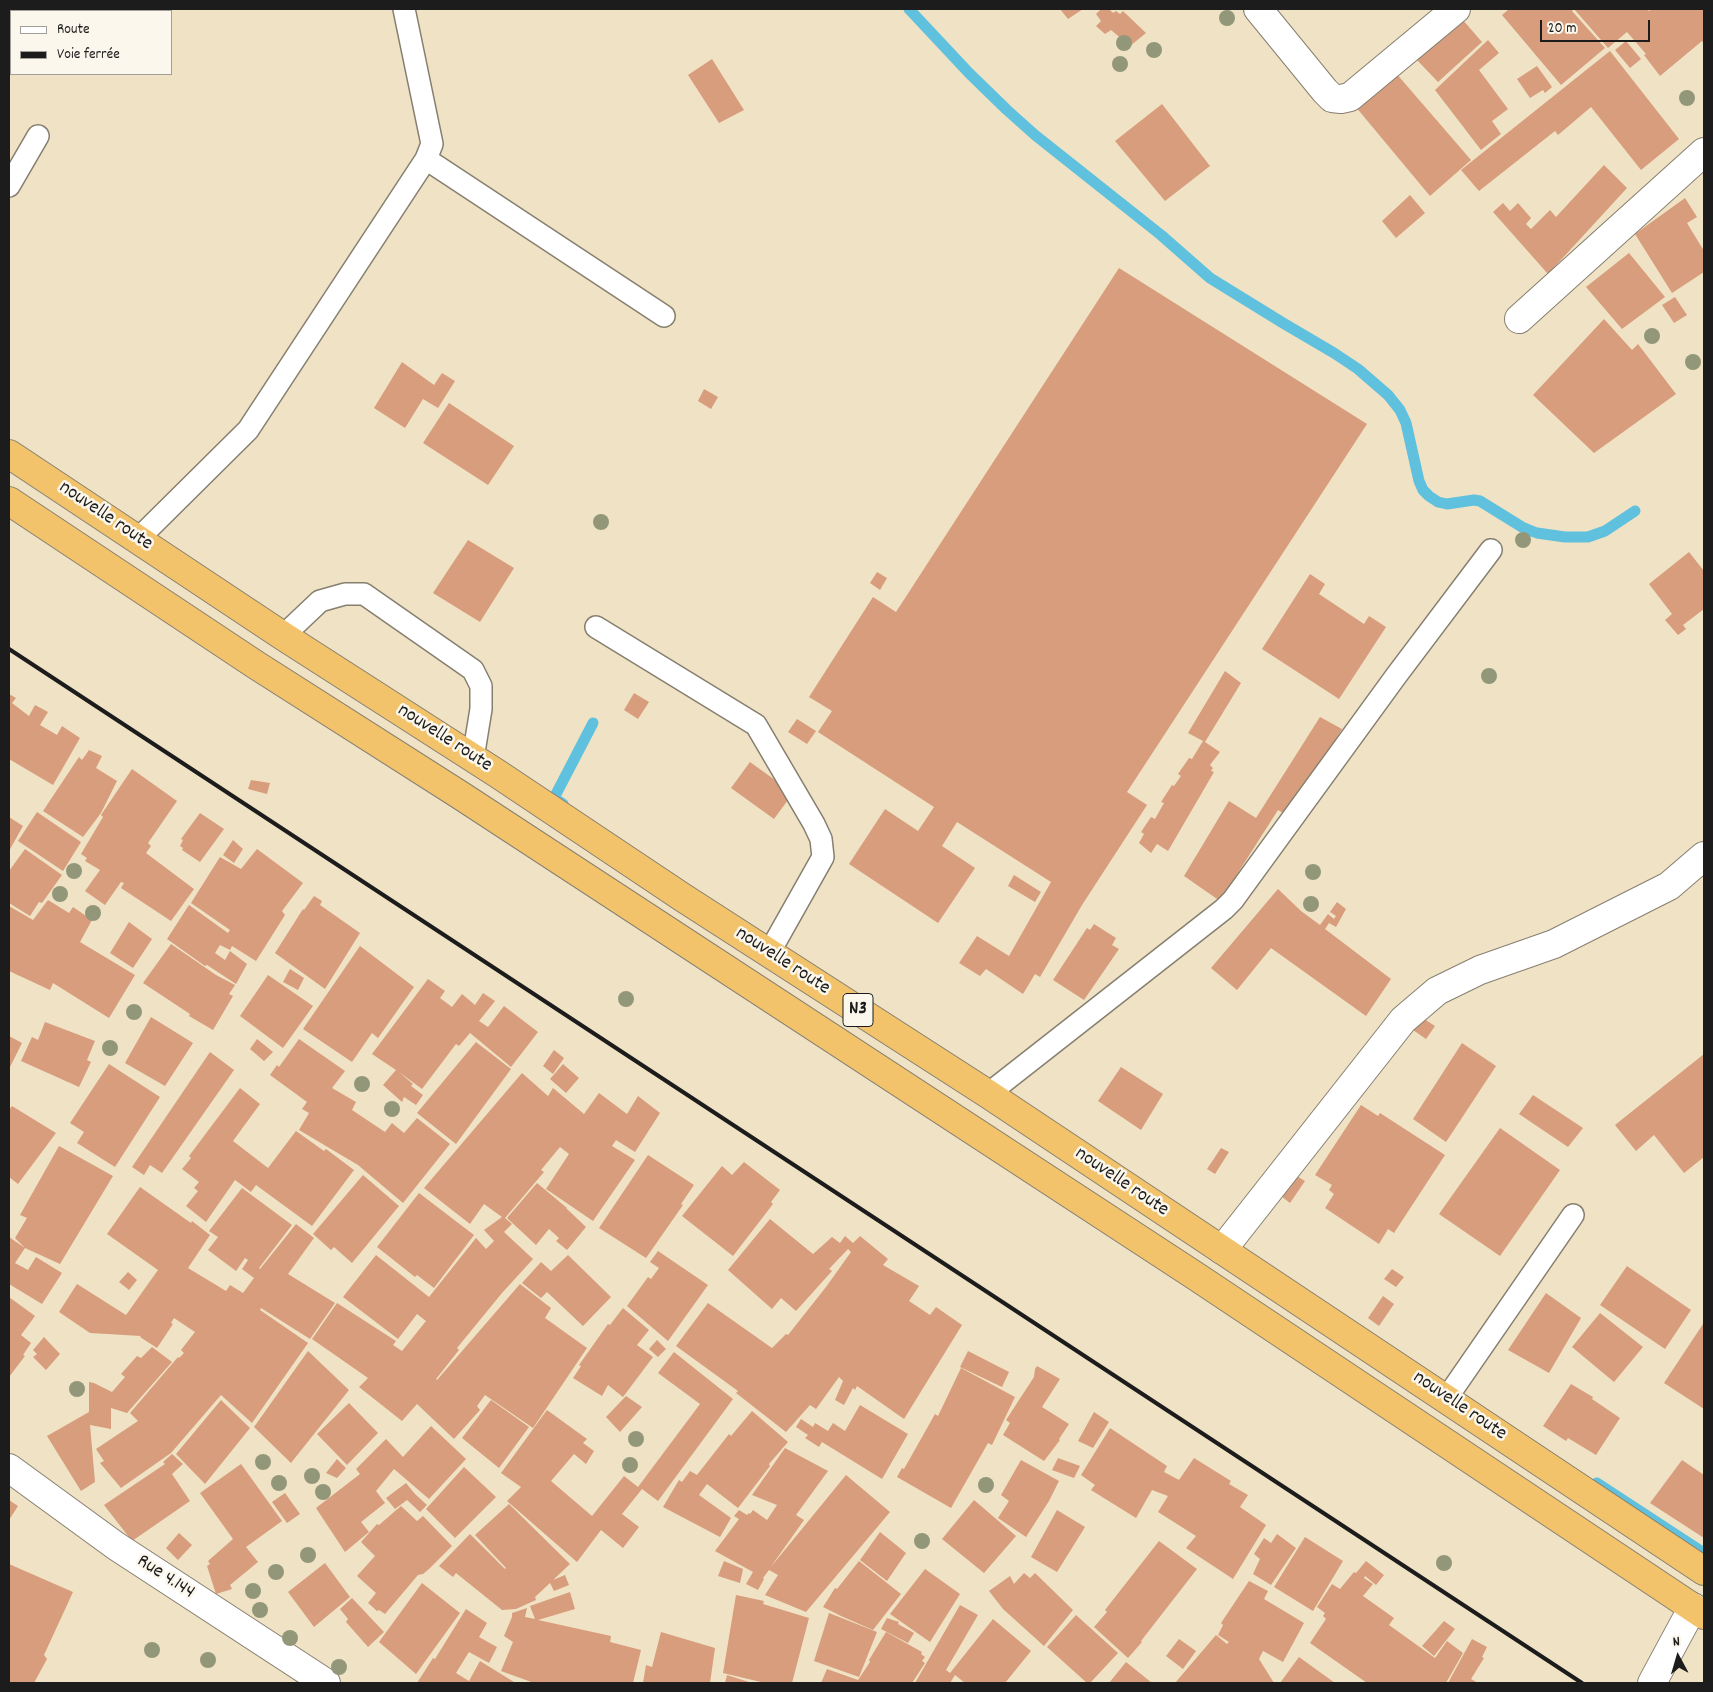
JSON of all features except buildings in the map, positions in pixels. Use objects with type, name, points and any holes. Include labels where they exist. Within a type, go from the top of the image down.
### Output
[{"type":"highway","name":"nouvelle route","points":[[9,454],[682,897],[988,1094],[1704,1571]]},
{"type":"highway","name":"nouvelle route","points":[[9,501],[256,665],[476,806],[1194,1275],[1699,1611]]},
{"type":"street","points":[[1258,9],[1325,91],[1332,98],[1340,99],[1350,97],[1456,9]]},
{"type":"street","points":[[1519,319],[1704,152]]},
{"type":"street","points":[[1222,1250],[1403,1020],[1437,991],[1480,970],[1554,944],[1660,891],[1669,886],[1704,856]]},
{"type":"street","name":"Rue 4.144","points":[[9,1468],[290,1674],[326,1683]]},
{"type":"street","points":[[1652,1683],[1699,1611]]},
{"type":"lane","points":[[138,539],[248,430],[426,159],[432,144],[404,9]]},
{"type":"lane","points":[[9,186],[38,136]]},
{"type":"lane","points":[[426,159],[664,316]]},
{"type":"lane","points":[[988,1094],[1233,900],[1396,676],[1491,550]]},
{"type":"lane","points":[[283,636],[320,602],[345,594],[364,594],[473,670],[480,686],[481,709],[473,758]]},
{"type":"lane","points":[[596,627],[756,725],[814,824],[821,839],[823,857],[769,953]]},
{"type":"lane","points":[[1446,1398],[1573,1216]]},
{"type":"waterway","points":[[909,9],[969,73],[1007,110],[1035,135],[1161,235],[1210,278],[1334,353],[1358,369],[1388,395],[1400,410],[1406,423],[1419,481],[1423,490],[1429,496],[1438,502],[1447,504],[1474,500],[1480,501],[1522,527],[1534,532]]},
{"type":"waterway","points":[[1537,533],[1565,537],[1588,537],[1605,531],[1635,511]]},
{"type":"waterway","points":[[563,804],[554,798],[593,723]]},
{"type":"waterway","points":[[1597,1483],[1704,1553]]},
{"type":"railway","points":[[9,649],[1582,1683]]}]
